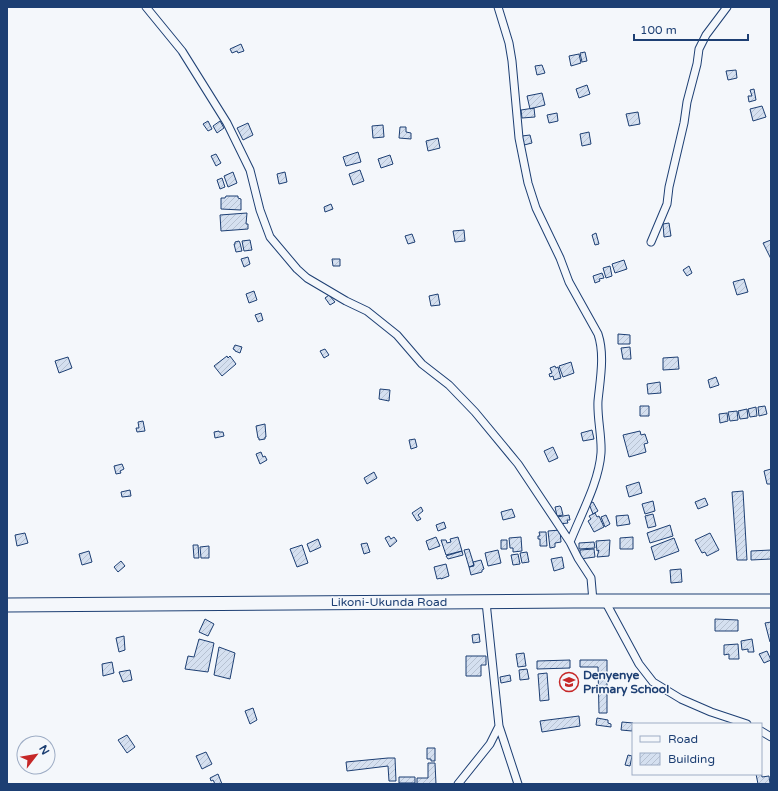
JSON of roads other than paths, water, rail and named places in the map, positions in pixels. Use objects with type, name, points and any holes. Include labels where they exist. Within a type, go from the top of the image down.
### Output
[{"type":"highway","name":"Likoni-Ukunda Road","points":[[7,605],[771,601]]},
{"type":"street","points":[[146,7],[182,51],[227,123],[250,170],[260,210],[270,237],[297,269],[307,278],[346,301],[367,311],[397,335],[422,364],[449,384],[475,412],[518,464],[570,542],[591,578],[599,601],[639,664],[653,682],[681,699],[744,723]]},
{"type":"street","points":[[498,7],[509,42],[519,138],[528,183],[536,208],[560,258],[569,282],[595,328],[601,342],[601,370],[598,408],[601,453],[596,479],[570,542]]},
{"type":"street","points":[[651,242],[667,204],[699,49],[706,35],[727,7]]},
{"type":"street","points":[[486,602],[499,726],[518,784]]},
{"type":"street","points":[[458,784],[490,744],[499,726]]},
{"type":"street","points":[[762,732],[771,736]]},
{"type":"place","name":"Denyenye Primary School","points":[[569,682]]}]
